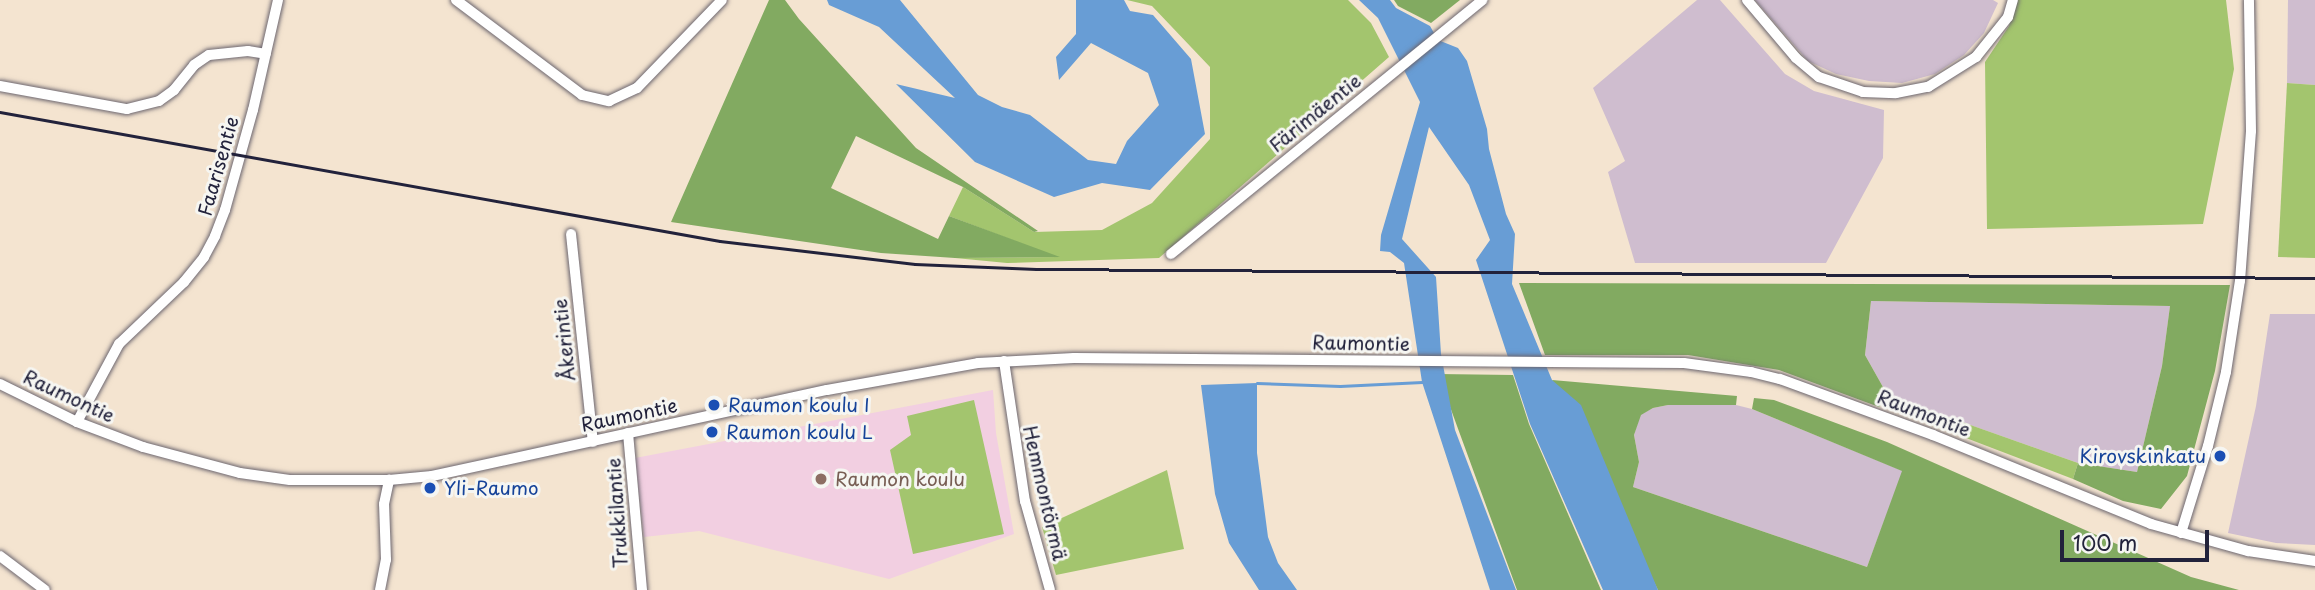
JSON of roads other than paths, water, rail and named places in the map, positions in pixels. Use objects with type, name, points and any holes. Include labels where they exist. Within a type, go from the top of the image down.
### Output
[{"type":"street","name":"Faarisentie","points":[[76,422],[119,344],[184,282],[204,257],[215,236],[229,199],[278,0]]},
{"type":"street","points":[[456,0],[582,95],[609,101],[637,89],[722,0]]},
{"type":"street","name":"Färimäentie","points":[[1171,254],[1482,0]]},
{"type":"street","points":[[1747,0],[1796,58],[1819,77],[1863,92],[1896,93],[1928,87],[1976,57],[2008,17],[2012,0]]},
{"type":"street","points":[[2249,0],[2251,131],[2240,281],[2227,372],[2181,533],[2249,551],[2315,561]]},
{"type":"street","points":[[0,86],[127,109],[159,101],[174,90],[194,65],[209,55],[248,51],[266,54]]},
{"type":"street","name":"Åkerintie","points":[[571,234],[593,442]]},
{"type":"street","name":"Raumontie","points":[[0,384],[76,422],[143,447],[240,473],[290,480],[389,480],[432,475],[827,390],[978,363],[1074,358],[1684,363],[1751,372],[1780,379],[1898,421],[2151,524],[2181,533]]},
{"type":"street","name":"Hemmontörmä","points":[[1004,361],[1025,501],[1050,590]]},
{"type":"street","name":"Trukkilantie","points":[[628,433],[642,590]]},
{"type":"street","points":[[380,590],[386,561],[384,504],[389,480]]},
{"type":"street","points":[[0,556],[45,590]]},
{"type":"street","points":[[634,590],[638,564]]},
{"type":"water","points":[[827,0],[900,0],[978,95],[1002,107],[1030,115],[1088,160],[1116,164],[1127,141],[1159,105],[1148,73],[1091,43],[1059,80],[1056,57],[1076,34],[1076,0],[1124,0],[1130,11],[1153,15],[1191,59],[1205,134],[1150,190],[1102,183],[1054,197],[975,162],[896,84],[955,98],[879,27],[829,5]]},
{"type":"water","points":[[1359,0],[1390,0],[1396,8],[1430,26],[1438,40],[1458,48],[1467,61],[1487,129],[1489,149],[1506,214],[1515,234],[1512,284],[1552,380],[1581,405],[1658,590],[1603,590],[1530,424],[1476,260],[1490,240],[1469,185],[1429,127],[1402,239],[1436,277],[1441,354],[1455,430],[1516,590],[1490,590],[1422,382],[1404,263],[1390,252],[1380,251],[1381,235],[1420,102],[1378,18]]},
{"type":"water","points":[[1257,383],[1257,453],[1268,537],[1278,563],[1297,590],[1259,590],[1229,543],[1215,494],[1201,385]]},
{"type":"waterway","points":[[1257,383],[1340,386],[1422,382]]},
{"type":"railway","points":[[0,112],[720,241],[915,264],[1036,269],[2315,278]]},
{"type":"place","name":"Raumon koulu I","points":[[714,405]]},
{"type":"place","name":"Raumon koulu L","points":[[712,432]]},
{"type":"place","name":"Kirovskinkatu","points":[[2220,456]]},
{"type":"place","name":"Raumon koulu","points":[[821,479]]},
{"type":"place","name":"Yli-Raumo","points":[[430,488]]}]
